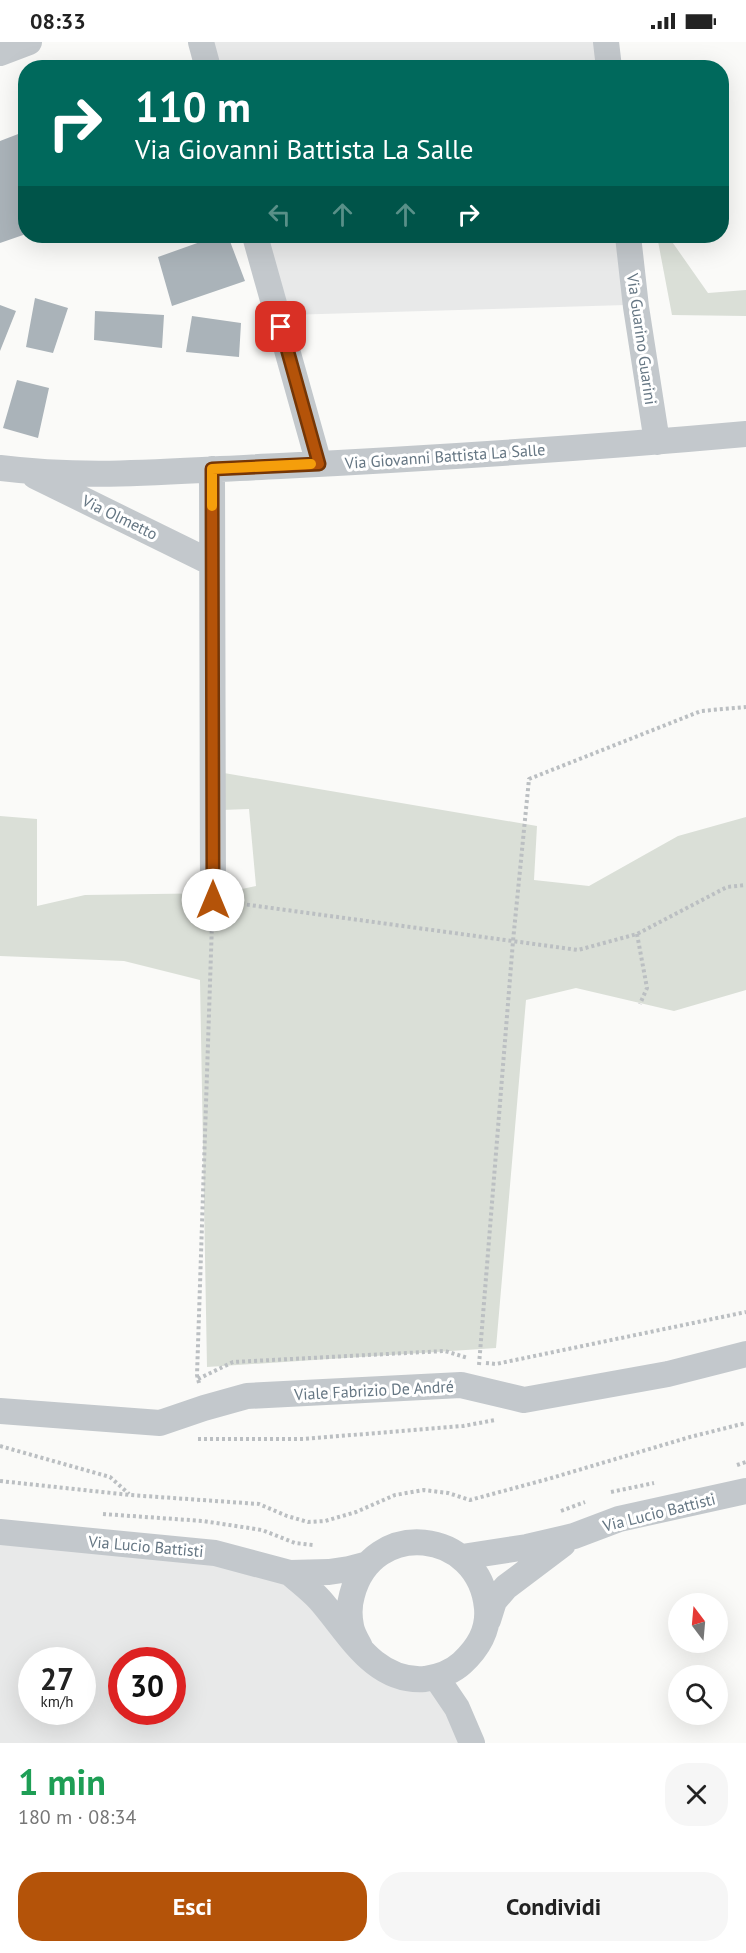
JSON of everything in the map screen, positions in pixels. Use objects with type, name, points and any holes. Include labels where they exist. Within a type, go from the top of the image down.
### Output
[{"type":"street","points":[[0,53],[29,42]]},
{"type":"street","points":[[201,42],[206,60]]},
{"type":"street","points":[[606,42],[608,60]]},
{"type":"street","points":[[257,243],[319,464]]},
{"type":"street","name":"Via Guarino Guarini","points":[[629,243],[636,307],[657,442]]},
{"type":"street","name":"Via Giovanni Battista La Salle","points":[[0,468],[27,472],[136,473],[319,464],[746,434]]},
{"type":"street","points":[[212,469],[213,900]]},
{"type":"street","name":"Via Olmetto","points":[[27,472],[212,563]]},
{"type":"street","name":"Viale Fabrizio De André","points":[[0,1411],[160,1423],[247,1396],[462,1385],[524,1400],[668,1374],[746,1354]]},
{"type":"street","name":"Via Lucio Battisti","points":[[462,1557],[506,1551],[574,1536],[619,1519],[746,1491]]},
{"type":"street","name":"Via Lucio Battisti","points":[[0,1532],[215,1553],[290,1573],[329,1572],[368,1563]]},
{"type":"street","name":"Via Lucio Battisti","points":[[290,1573],[318,1598],[374,1664],[393,1675],[414,1679],[436,1677],[456,1668],[472,1654],[482,1641],[494,1601],[506,1587],[574,1536]]},
{"type":"street","name":"Via Lucio Battisti","points":[[360,1647],[351,1627],[349,1604],[355,1582],[368,1563],[384,1551],[403,1543],[424,1542],[444,1547],[462,1557],[477,1574],[485,1593],[488,1615],[482,1641]]},
{"type":"street","points":[[436,1677],[457,1708],[472,1743]]},
{"type":"path","points":[[477,1389],[513,941],[529,779],[701,711],[746,707]]},
{"type":"path","points":[[204,1408],[198,1379],[213,900],[578,950],[637,934],[727,887],[746,885]]},
{"type":"path","points":[[637,934],[647,988],[640,1004]]},
{"type":"path","points":[[198,1379],[233,1362],[445,1351],[479,1362],[496,1364],[746,1312]]},
{"type":"path","points":[[186,1438],[303,1439],[463,1426],[497,1420]]},
{"type":"path","points":[[0,1481],[130,1495],[259,1504],[286,1516],[308,1522],[325,1521],[356,1512],[395,1495],[424,1490],[448,1493],[470,1500],[746,1423]]},
{"type":"path","points":[[0,1446],[110,1477],[130,1495]]},
{"type":"path","points":[[730,1467],[746,1462]]},
{"type":"path","points":[[609,1494],[665,1481]]},
{"type":"path","points":[[555,1513],[587,1501]]},
{"type":"path","points":[[95,1514],[203,1521],[262,1530],[295,1543],[314,1545]]},
{"type":"shaded area","points":[[212,42],[595,42],[597,60],[217,60]]},
{"type":"shaded area","points":[[267,243],[619,243],[626,305],[287,315]]},
{"type":"shaded area","points":[[658,243],[673,243],[708,293],[746,290],[746,316],[672,315]]},
{"type":"shaded area","points":[[224,773],[537,826],[534,880],[589,886],[678,836],[746,817],[746,990],[674,1011],[576,988],[526,1000],[496,1348],[207,1367],[200,980],[124,961],[0,956],[0,816],[37,819],[37,906],[85,895],[223,893],[256,886],[249,809],[221,810]]},
{"type":"shaded area","points":[[0,1532],[290,1573],[360,1647],[436,1677],[472,1743],[0,1743]]},
{"type":"building","points":[[18,134],[18,237],[0,243],[0,141]]},
{"type":"building","points":[[197,243],[231,243],[245,281],[172,306],[158,257]]},
{"type":"building","points":[[35,298],[68,308],[53,353],[26,347]]},
{"type":"building","points":[[0,305],[16,311],[0,351]]},
{"type":"building","points":[[95,311],[164,315],[162,348],[94,340]]},
{"type":"building","points":[[192,316],[241,323],[239,357],[186,352]]},
{"type":"building","points":[[17,380],[49,388],[38,438],[3,428]]},
{"type":"slow traffic","points":[[212,506],[212,469],[311,464]]},
{"type":"route","points":[[213,900],[212,469],[319,464],[281,327]]}]
